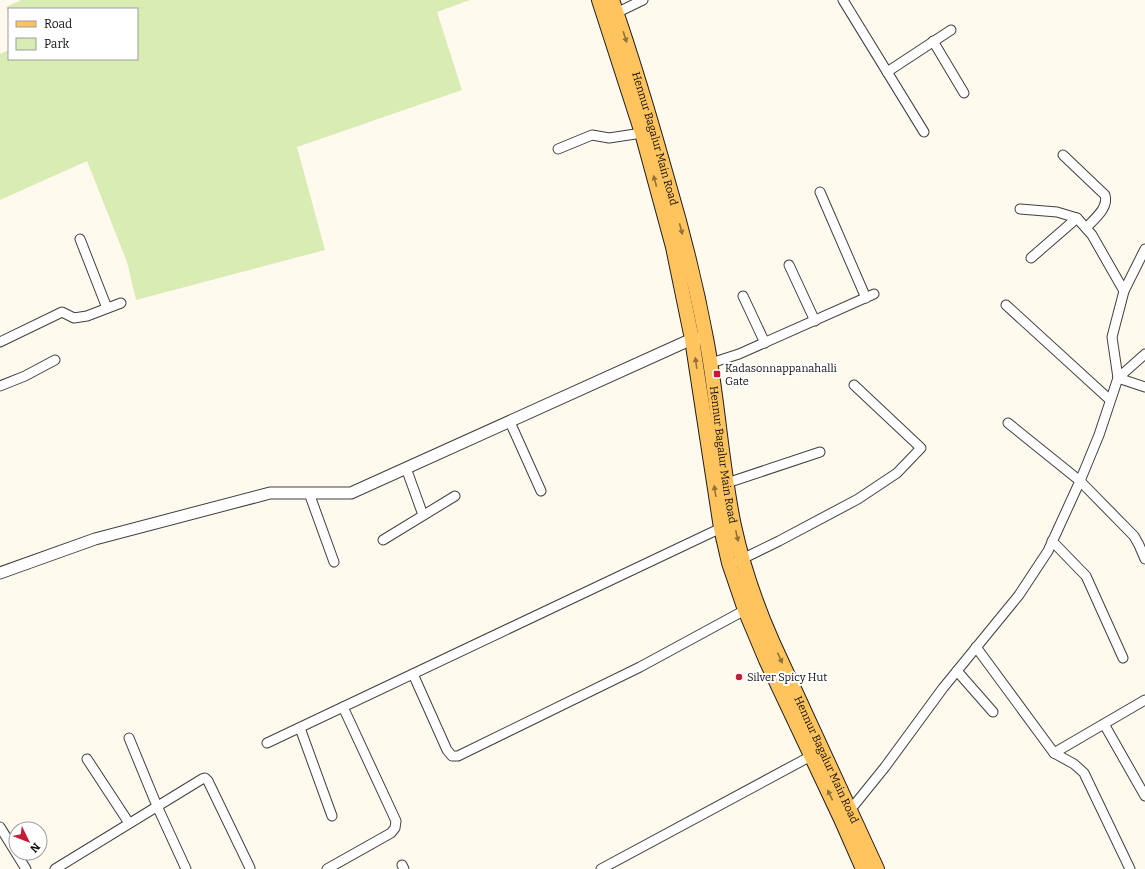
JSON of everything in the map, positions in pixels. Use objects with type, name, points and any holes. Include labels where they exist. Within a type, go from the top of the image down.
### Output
[{"type":"main road","name":"Hennur Bagalur Main Road","points":[[599,0],[611,10],[654,131],[681,228],[699,338],[721,528],[770,636],[846,814],[863,869]]},
{"type":"main road","name":"Hennur Bagalur Main Road","points":[[611,10],[673,247],[699,338],[711,362],[734,525],[736,561],[745,610],[766,660],[811,756],[878,869]]},
{"type":"street","points":[[611,10],[643,0]]},
{"type":"street","points":[[843,0],[924,132]]},
{"type":"street","points":[[887,72],[951,30]]},
{"type":"street","points":[[933,41],[964,92]]},
{"type":"street","points":[[558,149],[592,135],[609,138],[642,133]]},
{"type":"street","points":[[1063,155],[1105,196],[1107,201],[1105,206],[1086,228]]},
{"type":"street","points":[[711,362],[739,354],[870,296],[820,192]]},
{"type":"street","points":[[1020,209],[1057,212],[1077,218],[1092,235],[1124,291]]},
{"type":"street","points":[[1031,258],[1077,218]]},
{"type":"street","points":[[80,239],[107,308]]},
{"type":"street","points":[[846,814],[885,767],[943,688],[1019,595],[1048,551],[1099,435],[1118,378],[1112,337],[1124,291],[1145,250]]},
{"type":"street","points":[[789,265],[815,321]]},
{"type":"street","points":[[743,296],[765,343]]},
{"type":"street","points":[[0,342],[62,312],[74,318],[87,316],[121,303]]},
{"type":"street","points":[[1006,305],[1110,400]]},
{"type":"street","points":[[0,573],[95,539],[270,493],[351,494],[406,468],[699,338]]},
{"type":"street","points":[[1118,378],[1145,354]]},
{"type":"street","points":[[0,386],[25,376],[55,360]]},
{"type":"street","points":[[1118,378],[1145,387]]},
{"type":"street","points":[[736,561],[858,499],[897,473],[920,448],[854,385]]},
{"type":"street","points":[[510,422],[541,491]]},
{"type":"street","points":[[1008,422],[1080,481],[1134,536],[1145,559]]},
{"type":"street","points":[[727,483],[820,452]]},
{"type":"street","points":[[406,468],[424,515]]},
{"type":"street","points":[[309,493],[334,562]]},
{"type":"street","points":[[382,540],[455,496]]},
{"type":"street","points":[[267,743],[721,528]]},
{"type":"street","points":[[1052,541],[1086,576],[1123,658]]},
{"type":"street","points":[[413,674],[447,750],[452,756],[458,756],[640,666],[745,610]]},
{"type":"street","points":[[976,647],[1054,753],[1074,764],[1084,773],[1130,869]]},
{"type":"street","points":[[957,671],[993,712]]},
{"type":"street","points":[[1054,753],[1145,700]]},
{"type":"street","points":[[327,869],[391,833],[395,828],[396,821],[343,707]]},
{"type":"street","points":[[1104,724],[1145,796]]},
{"type":"street","points":[[300,728],[332,816]]},
{"type":"street","points":[[129,738],[157,806],[186,869]]},
{"type":"street","points":[[601,869],[811,756]]},
{"type":"street","points":[[87,759],[129,823]]},
{"type":"street","points":[[55,869],[205,778],[208,781],[250,868]]},
{"type":"street","points":[[0,827],[26,869]]},
{"type":"green space","points":[[21,0],[470,0],[437,12],[462,90],[297,147],[325,250],[136,300],[127,262],[87,161],[0,200],[0,54],[8,50],[8,60],[138,60],[138,8],[8,8],[8,11],[6,7]]},
{"type":"place","name":"Kadasonnappanahalli Gate","points":[[717,374]]},
{"type":"place","name":"Silver Spicy Hut","points":[[739,677]]}]
